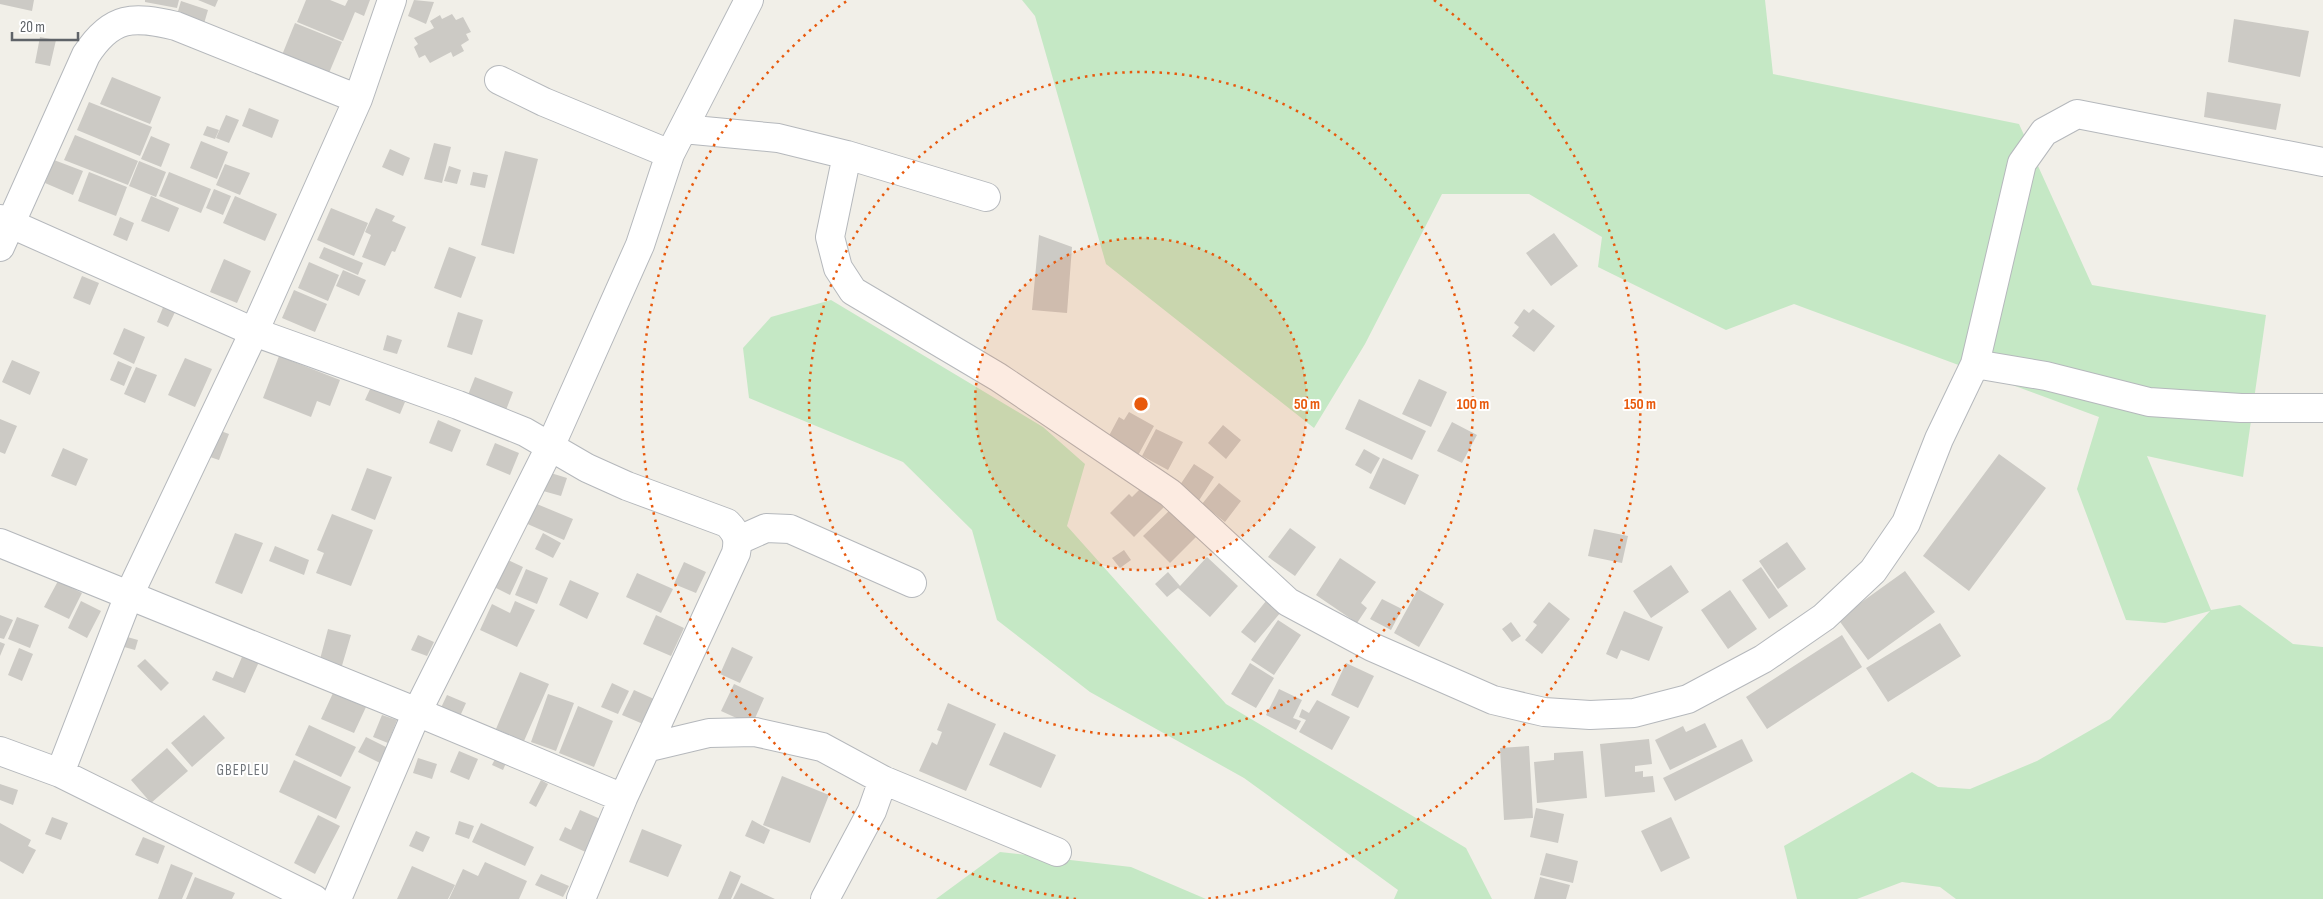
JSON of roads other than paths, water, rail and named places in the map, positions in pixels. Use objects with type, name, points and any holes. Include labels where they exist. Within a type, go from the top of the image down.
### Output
[{"type":"street","points":[[60,773],[129,595],[254,332],[358,99],[392,0]]},
{"type":"street","points":[[336,899],[417,712],[550,447],[640,245],[670,154],[750,0]]},
{"type":"street","points":[[358,99],[176,26],[147,19],[131,19],[115,24],[96,39],[86,54],[3,230],[254,332],[458,405],[525,432],[587,468],[627,486],[727,523],[736,532],[739,540],[736,553],[623,798],[580,899]]},
{"type":"street","points":[[499,80],[544,102],[670,154]]},
{"type":"street","points":[[847,155],[830,237],[838,268],[853,291],[998,377],[1170,493],[1288,602],[1372,647],[1493,700],[1544,712],[1590,715],[1634,713],[1688,699],[1763,659],[1824,617],[1873,571],[1906,523],[1939,440],[1975,364],[2022,163],[2044,132],[2078,114],[2323,162]]},
{"type":"street","points":[[683,129],[778,138],[847,155],[986,196]]},
{"type":"street","points":[[1975,364],[2046,376],[2149,402],[2241,408],[2323,408]]},
{"type":"street","points":[[739,540],[766,528],[790,529],[912,583]]},
{"type":"street","points":[[0,543],[417,712],[623,798]]},
{"type":"street","points":[[646,748],[709,733],[755,732],[822,747],[883,780],[1058,852]]},
{"type":"street","points":[[0,751],[60,773],[314,899]]},
{"type":"street","points":[[825,899],[872,811],[883,780]]},
{"type":"district","name":"GBEPLEU","points":[[243,770]]}]
